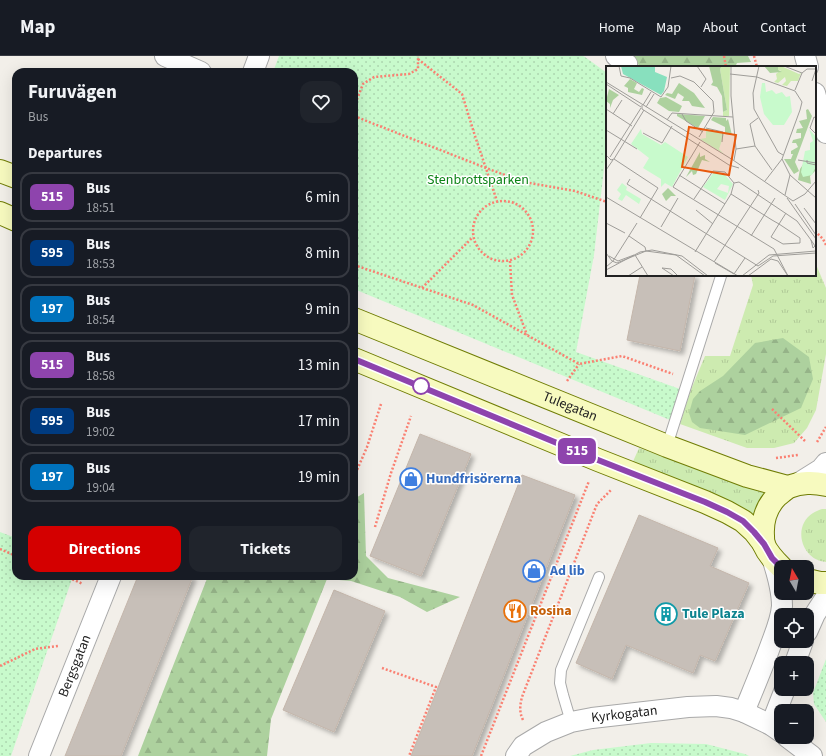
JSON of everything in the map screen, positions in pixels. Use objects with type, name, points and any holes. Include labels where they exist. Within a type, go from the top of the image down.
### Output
[{"type":"street","points":[[165,56],[192,68]]},
{"type":"street","points":[[254,68],[259,56]]},
{"type":"street","points":[[616,56],[627,64],[626,66]]},
{"type":"street","points":[[805,56],[808,66]]},
{"type":"street","points":[[816,97],[826,132]]},
{"type":"street","points":[[0,171],[12,176]]},
{"type":"street","points":[[0,213],[12,218]]},
{"type":"street","name":"Tulegatan","points":[[358,321],[667,446],[747,476],[793,486],[804,483],[820,483],[826,485]]},
{"type":"street","points":[[358,361],[727,512],[743,521],[754,532],[772,556]]},
{"type":"street","points":[[744,712],[768,652],[781,614],[782,604],[780,583],[762,528],[764,515],[771,502],[780,493],[821,469],[826,463]]},
{"type":"street","name":"Bergsgatan","points":[[39,756],[109,580]]},
{"type":"street","points":[[814,582],[826,583]]},
{"type":"street","points":[[814,614],[826,597]]},
{"type":"street","name":"Kyrkogatan","points":[[516,756],[523,746],[546,732],[571,722],[592,718],[716,706],[744,712],[774,727]]},
{"type":"street","points":[[796,744],[812,756]]},
{"type":"lane","points":[[667,446],[721,276]]},
{"type":"lane","points":[[571,722],[560,683],[561,670],[599,577]]},
{"type":"path","points":[[724,56],[726,66]]},
{"type":"path","points":[[754,56],[757,66]]},
{"type":"path","points":[[358,97],[363,84],[374,77],[409,74],[418,70],[418,58]]},
{"type":"path","points":[[418,58],[462,94],[497,201]]},
{"type":"path","points":[[358,118],[524,182],[575,191],[606,202]]},
{"type":"path","points":[[497,201],[507,201],[517,204],[525,211],[531,220],[533,230],[532,240],[527,250],[519,257],[510,261],[491,259],[482,254],[476,246],[473,237],[472,228],[475,218],[480,210],[488,204],[497,201]]},
{"type":"path","points":[[816,232],[823,239],[826,245]]},
{"type":"path","points":[[422,288],[473,237]]},
{"type":"path","points":[[510,261],[512,295],[528,335]]},
{"type":"path","points":[[358,266],[473,305],[579,364],[622,356],[688,380]]},
{"type":"path","points":[[566,381],[579,364]]},
{"type":"path","points":[[358,468],[367,447],[381,404]]},
{"type":"path","points":[[772,409],[805,441]]},
{"type":"path","points":[[375,527],[391,473],[411,416]]},
{"type":"path","points":[[816,444],[826,427]]},
{"type":"path","points":[[481,756],[592,476]]},
{"type":"path","points":[[535,738],[525,724],[521,716],[519,706],[597,504],[615,485]]},
{"type":"path","points":[[0,549],[12,554]]},
{"type":"path","points":[[0,666],[36,649],[84,642]]},
{"type":"path","points":[[382,668],[436,687],[409,756]]},
{"type":"green space","name":"Stenbrottsparken","points":[[279,56],[583,56],[606,72],[606,152],[594,255],[576,352],[680,389],[670,420],[358,291],[358,68],[274,68]]},
{"type":"green space","points":[[629,56],[748,56],[751,62],[737,63],[736,66],[640,66]]},
{"type":"green space","points":[[816,264],[826,288],[826,354],[816,410],[807,428],[794,443],[774,448],[747,448],[680,424],[690,392],[705,356],[730,356],[753,285],[751,276],[816,276]]},
{"type":"green space","points":[[783,338],[809,357],[813,379],[801,408],[745,435],[700,428],[692,422],[689,413],[693,399],[700,391],[723,376],[755,343]]},
{"type":"green space","points":[[639,448],[768,494],[758,520],[631,466]]},
{"type":"green space","points":[[364,493],[366,556],[388,578],[460,597],[427,612],[400,597],[351,581],[339,580],[358,580],[358,497]]},
{"type":"green space","points":[[826,509],[826,562],[817,560],[810,555],[802,542],[801,534],[807,519],[816,511]]},
{"type":"green space","points":[[0,532],[12,536],[12,580],[72,580],[11,756],[0,756]]},
{"type":"green space","points":[[206,580],[327,580],[271,719],[267,756],[138,756]]},
{"type":"green space","points":[[826,659],[826,722],[814,704],[814,690]]},
{"type":"green space","points":[[651,743],[706,744],[749,756],[570,756],[593,750]]},
{"type":"building","points":[[640,276],[695,276],[680,351],[627,340]]},
{"type":"building","points":[[420,434],[471,454],[421,576],[370,556]]},
{"type":"building","points":[[522,475],[575,495],[472,756],[411,756]]},
{"type":"building","name":"Tule Plaza","points":[[639,515],[718,548],[710,566],[749,583],[715,661],[700,655],[693,673],[626,645],[612,679],[576,663]]},
{"type":"building","points":[[136,580],[191,580],[121,756],[65,756]]},
{"type":"building","points":[[334,590],[385,611],[334,732],[283,710]]},
{"type":"bus line","name":"515","points":[[358,361],[727,512],[743,521],[754,532],[774,560]]},
{"type":"place","name":"Hundfrisörerna","points":[[411,479]]},
{"type":"place","name":"Ad lib","points":[[534,571]]},
{"type":"place","name":"Rosina","points":[[515,611]]},
{"type":"place","name":"Tule Plaza","points":[[666,614]]}]
